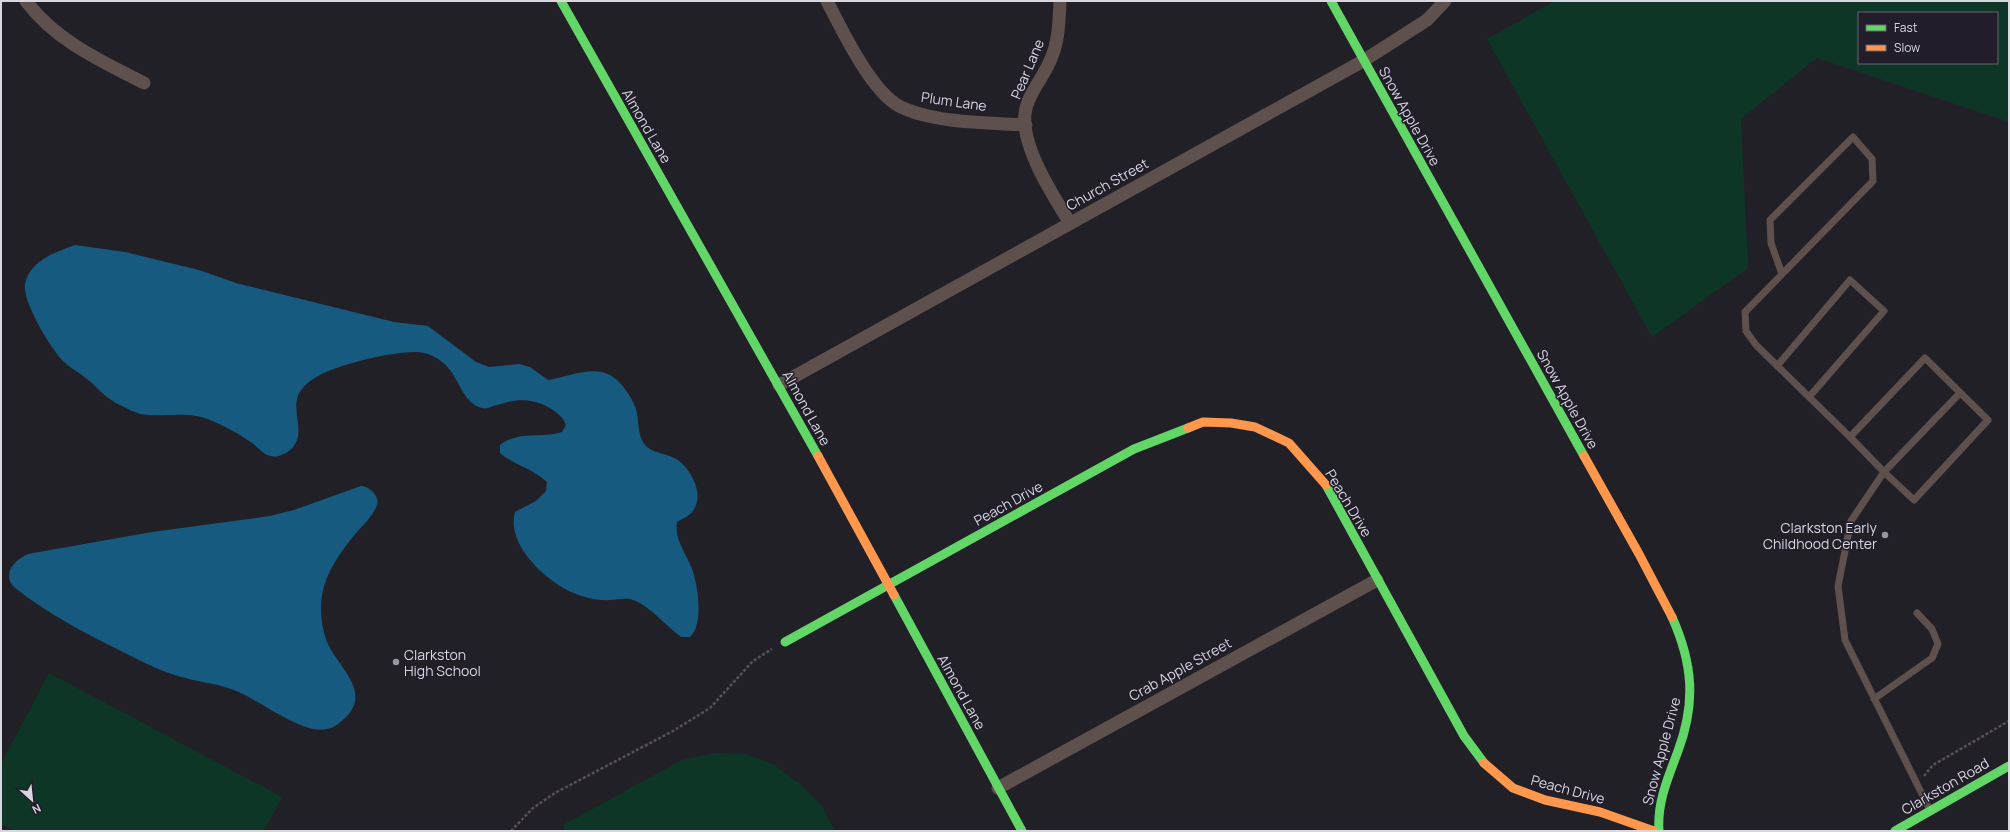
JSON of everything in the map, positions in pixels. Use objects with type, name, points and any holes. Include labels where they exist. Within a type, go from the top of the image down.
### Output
[{"type":"street","points":[[26,1],[38,17],[87,54],[144,83]]},
{"type":"street","name":"Almond Lane","points":[[561,1],[779,385],[887,586],[1022,831]]},
{"type":"street","name":"Plum Lane","points":[[827,1],[856,56],[877,84],[899,106],[921,115],[966,121],[1026,125]]},
{"type":"street","name":"Pear Lane","points":[[1026,125],[1025,113],[1030,100],[1051,61],[1058,36],[1060,1]]},
{"type":"street","name":"Snow Apple Drive","points":[[1331,1],[1363,61],[1638,551],[1677,624],[1688,668],[1692,698],[1678,751],[1662,792],[1658,812],[1659,831]]},
{"type":"street","name":"Church Street","points":[[779,385],[1363,61],[1427,20],[1445,1]]},
{"type":"street","points":[[1026,125],[1026,132],[1039,168],[1070,223]]},
{"type":"street","name":"Peach Drive","points":[[785,642],[1134,449],[1203,422],[1231,423],[1255,427],[1289,444],[1326,485],[1464,736],[1484,763],[1512,788],[1545,800],[1600,812],[1654,831]]},
{"type":"street","name":"Crab Apple Street","points":[[998,788],[1156,700],[1378,580]]},
{"type":"street","name":"Clarkston Road","points":[[1895,831],[2009,766]]},
{"type":"lane","points":[[1782,274],[1771,242],[1770,220],[1853,137],[1872,159],[1873,181],[1746,312],[1746,331],[1756,345],[1914,500],[1988,420],[1925,358],[1850,437]]},
{"type":"lane","points":[[1777,366],[1850,280],[1884,311],[1809,397]]},
{"type":"lane","points":[[1930,811],[1844,640],[1838,586],[1851,522],[1884,472],[1960,393]]},
{"type":"lane","points":[[1874,699],[1932,658],[1938,644],[1932,629],[1917,613]]},
{"type":"path","points":[[512,831],[533,808],[555,794],[673,731],[710,708],[753,661],[785,642]]},
{"type":"path","points":[[1917,784],[1933,765],[2009,721]]},
{"type":"green space","points":[[1555,1],[2009,1],[2009,122],[1817,58],[1741,119],[1748,268],[1652,337],[1487,39]]},
{"type":"green space","points":[[49,673],[282,797],[264,831],[14,831],[1,824],[1,764]]},
{"type":"green space","points":[[714,753],[746,754],[774,765],[799,783],[822,806],[835,831],[565,831],[563,825],[682,760]]},
{"type":"water","points":[[75,245],[125,252],[199,270],[236,283],[394,322],[428,326],[476,362],[489,367],[519,364],[530,367],[548,380],[591,371],[610,375],[619,382],[633,402],[643,443],[649,449],[672,457],[682,463],[695,483],[698,498],[696,505],[691,513],[677,522],[677,534],[692,569],[698,594],[697,624],[694,631],[690,637],[681,637],[648,608],[636,601],[624,599],[598,600],[572,592],[546,576],[534,565],[524,552],[517,539],[514,525],[515,512],[536,501],[546,491],[547,482],[536,474],[505,457],[500,453],[500,445],[508,440],[523,436],[546,435],[562,432],[566,425],[558,414],[546,406],[532,401],[520,400],[507,402],[489,408],[476,406],[467,398],[454,375],[445,364],[431,355],[414,352],[370,358],[340,367],[311,380],[302,389],[297,399],[297,439],[289,451],[278,456],[266,454],[237,433],[202,417],[193,415],[140,414],[111,400],[63,361],[45,336],[28,302],[25,292],[25,284],[32,269],[52,254]]},
{"type":"water","points":[[364,486],[373,492],[377,498],[377,505],[370,517],[350,540],[335,562],[327,578],[322,595],[321,617],[326,639],[330,648],[349,676],[355,695],[354,705],[348,715],[338,724],[327,729],[306,727],[281,716],[234,690],[178,676],[147,664],[52,614],[15,588],[9,578],[9,573],[14,564],[28,554],[152,532],[270,516],[294,510]]},
{"type":"traffic: fast","points":[[561,1],[818,456]]},
{"type":"traffic: fast","points":[[1331,1],[1584,456]]},
{"type":"traffic: fast","points":[[785,642],[1134,449],[1188,428]]},
{"type":"traffic: fast","points":[[1326,485],[1464,736],[1484,763]]},
{"type":"traffic: fast","points":[[894,595],[1022,831]]},
{"type":"traffic: fast","points":[[1659,831],[1661,800],[1684,733],[1690,700],[1688,667],[1679,634],[1672,617]]},
{"type":"traffic: fast","points":[[1895,831],[2009,766]]},
{"type":"traffic: slow","points":[[1188,428],[1203,422],[1231,423],[1255,427],[1289,443],[1326,485]]},
{"type":"traffic: slow","points":[[818,456],[894,595]]},
{"type":"traffic: slow","points":[[1584,456],[1639,554],[1672,617]]},
{"type":"traffic: slow","points":[[1484,763],[1513,788],[1545,800],[1600,812],[1654,831]]},
{"type":"place","name":"Clarkston Early Childhood Center","points":[[1885,535]]},
{"type":"place","name":"Clarkston High School","points":[[396,662]]}]
